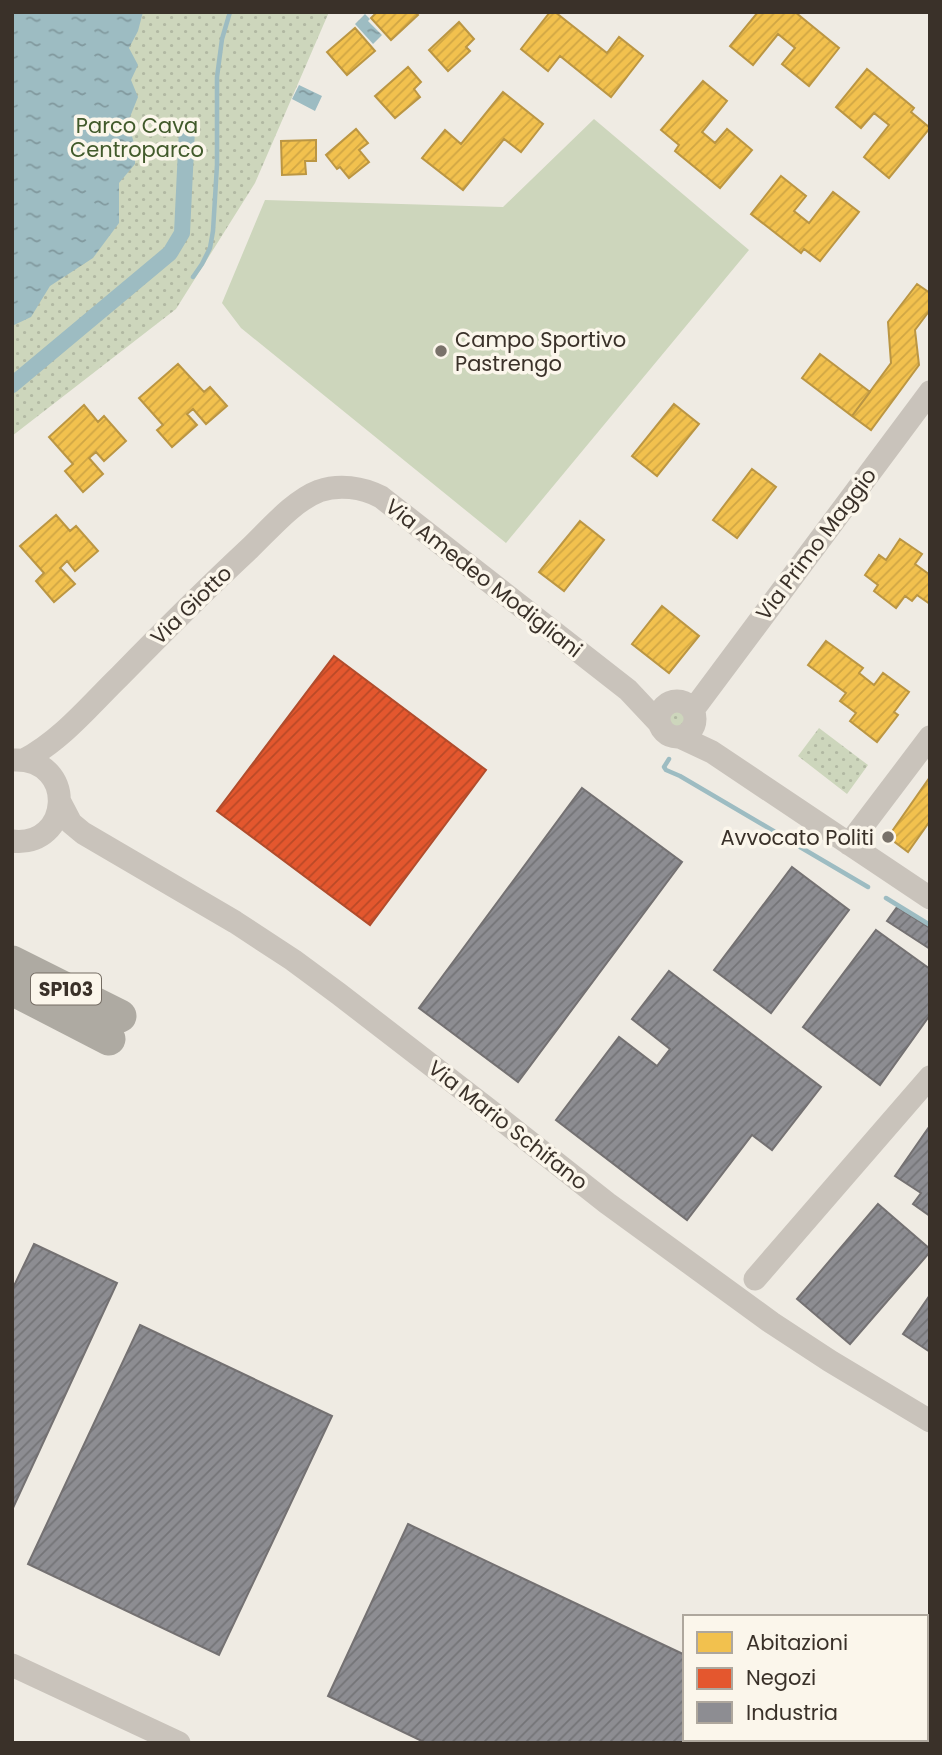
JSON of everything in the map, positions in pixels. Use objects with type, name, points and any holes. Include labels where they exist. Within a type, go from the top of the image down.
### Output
[{"type":"highway","name":"SP103","points":[[12,962],[114,1028],[12,989]]},
{"type":"street","name":"Via Primo Maggio","points":[[683,714],[930,392]]},
{"type":"street","name":"Via Amedeo Modigliani","points":[[331,488],[364,489],[380,497],[628,690],[683,714],[712,752],[930,898]]},
{"type":"street","name":"Via Giotto","points":[[18,760],[61,735],[192,603],[281,519],[312,494],[331,488]]},
{"type":"street","name":"Via Giotto","points":[[52,776],[51,756],[61,735]]},
{"type":"street","points":[[849,844],[930,737]]},
{"type":"street","points":[[18,760],[37,764],[52,776]]},
{"type":"street","name":"Via Mario Schifano","points":[[52,776],[58,788],[60,802],[71,823],[83,833],[235,922],[293,960],[607,1203],[729,1292],[830,1361],[930,1421]]},
{"type":"street","points":[[41,835],[54,821],[60,802]]},
{"type":"street","points":[[12,841],[23,841],[41,835],[83,833]]},
{"type":"street","points":[[755,1279],[930,1077]]},
{"type":"street","points":[[12,1665],[179,1743]]},
{"type":"green space","name":"Parco Cava Centroparco","points":[[12,12],[329,12],[255,183],[176,309],[12,436]]},
{"type":"green space","points":[[594,119],[749,250],[506,543],[241,328],[222,303],[265,200],[503,207]]},
{"type":"green space","points":[[677,707],[686,710],[689,719],[686,728],[677,731],[668,728],[665,719],[668,710]]},
{"type":"green space","points":[[819,728],[868,765],[847,794],[798,756]]},
{"type":"water","points":[[12,12],[143,12],[138,31],[129,48],[138,65],[131,80],[138,97],[128,122],[135,147],[135,164],[119,183],[119,223],[93,258],[50,286],[31,317],[12,326]]},
{"type":"water","points":[[365,14],[382,35],[373,44],[355,24]]},
{"type":"water","points":[[299,85],[322,96],[315,111],[292,99]]},
{"type":"building: Abitazioni","points":[[377,12],[415,12],[418,15],[391,40],[371,18]]},
{"type":"building: Abitazioni","points":[[550,12],[555,12],[607,53],[619,37],[643,56],[611,97],[560,56],[548,71],[521,49]]},
{"type":"building: Abitazioni","points":[[758,12],[795,12],[839,48],[809,86],[782,64],[795,48],[778,34],[753,65],[730,46]]},
{"type":"building: Abitazioni","points":[[459,22],[474,39],[466,47],[470,51],[448,71],[429,50]]},
{"type":"building: Abitazioni","points":[[355,28],[375,51],[347,75],[327,52]]},
{"type":"building: Abitazioni","points":[[408,67],[421,82],[414,89],[420,97],[395,118],[375,96]]},
{"type":"building: Abitazioni","points":[[867,69],[914,108],[911,112],[930,128],[889,178],[864,157],[889,125],[874,113],[861,128],[836,107]]},
{"type":"building: Abitazioni","points":[[703,81],[727,101],[702,132],[715,143],[727,129],[752,150],[720,188],[675,151],[679,145],[661,130]]},
{"type":"building: Abitazioni","points":[[503,92],[543,124],[521,152],[504,139],[463,190],[422,158],[445,130],[461,144]]},
{"type":"building: Abitazioni","points":[[356,129],[368,143],[359,150],[369,162],[349,178],[340,167],[337,169],[326,155]]},
{"type":"building: Abitazioni","points":[[316,140],[316,161],[305,161],[306,174],[282,175],[281,141]]},
{"type":"building: Abitazioni","points":[[781,176],[806,196],[794,211],[809,223],[833,192],[859,212],[820,261],[804,249],[801,253],[751,214]]},
{"type":"building: Abitazioni","points":[[917,284],[930,293],[930,310],[915,330],[919,365],[871,430],[852,416],[891,363],[888,322]]},
{"type":"building: Abitazioni","points":[[820,354],[870,392],[852,416],[802,378]]},
{"type":"building: Abitazioni","points":[[178,364],[204,392],[210,387],[227,406],[206,424],[193,409],[187,414],[197,425],[172,447],[157,430],[163,425],[139,398]]},
{"type":"building: Abitazioni","points":[[674,404],[699,424],[657,476],[632,456]]},
{"type":"building: Abitazioni","points":[[84,405],[98,422],[104,416],[126,441],[104,461],[96,452],[89,458],[103,474],[83,492],[65,471],[73,464],[49,437]]},
{"type":"building: Abitazioni","points":[[752,469],[776,487],[737,538],[713,520]]},
{"type":"building: Abitazioni","points":[[56,515],[70,531],[76,526],[98,551],[75,571],[67,561],[60,568],[75,584],[54,602],[36,581],[44,573],[20,546]]},
{"type":"building: Abitazioni","points":[[580,521],[604,540],[564,591],[539,572]]},
{"type":"building: Abitazioni","points":[[900,539],[922,554],[915,564],[930,575],[930,604],[917,595],[912,601],[905,596],[896,608],[874,591],[878,585],[865,575],[879,555],[886,560]]},
{"type":"building: Abitazioni","points":[[662,606],[699,636],[669,673],[632,644]]},
{"type":"building: Abitazioni","points":[[826,641],[863,668],[859,673],[874,685],[883,673],[909,692],[894,712],[898,715],[877,742],[850,721],[856,713],[840,701],[846,693],[808,665]]},
{"type":"building: Abitazioni","points":[[930,777],[930,821],[908,852],[888,837]]},
{"type":"building: Negozi","points":[[334,656],[486,770],[370,925],[217,811]]},
{"type":"building: Industria","points":[[582,788],[682,862],[518,1082],[419,1008]]},
{"type":"building: Industria","points":[[792,867],[849,910],[771,1013],[714,970]]},
{"type":"building: Industria","points":[[897,907],[930,928],[930,949],[887,921]]},
{"type":"building: Industria","points":[[876,930],[930,969],[930,1015],[880,1085],[803,1027]]},
{"type":"building: Industria","points":[[669,971],[821,1087],[772,1150],[752,1135],[687,1220],[556,1120],[619,1037],[657,1066],[670,1049],[632,1019]]},
{"type":"building: Industria","points":[[929,1127],[930,1216],[913,1204],[921,1193],[895,1176]]},
{"type":"building: Industria","points":[[878,1204],[930,1249],[930,1252],[850,1344],[797,1299]]},
{"type":"building: Industria","points":[[34,1244],[117,1283],[12,1510],[12,1290]]},
{"type":"building: Industria","points":[[930,1295],[930,1352],[903,1334]]},
{"type":"building: Industria","points":[[140,1325],[332,1416],[219,1655],[28,1564]]},
{"type":"building: Industria","points":[[408,1524],[683,1654],[683,1741],[762,1741],[426,1743],[328,1696]]},
{"type":"building: Industria","points":[[928,1728],[930,1729],[928,1743],[836,1743],[928,1741]]},
{"type":"waterway","points":[[193,277],[210,248],[213,231],[217,165],[217,77],[222,39],[230,12]]},
{"type":"waterway","points":[[12,385],[170,253],[182,233],[187,129]]},
{"type":"waterway","points":[[669,759],[664,767],[666,770],[782,836]]},
{"type":"waterway","points":[[800,847],[868,887]]},
{"type":"waterway","points":[[886,898],[930,925]]},
{"type":"place","name":"Campo Sportivo Pastrengo","points":[[441,351]]},
{"type":"place","name":"Avvocato Politi","points":[[888,837]]}]
